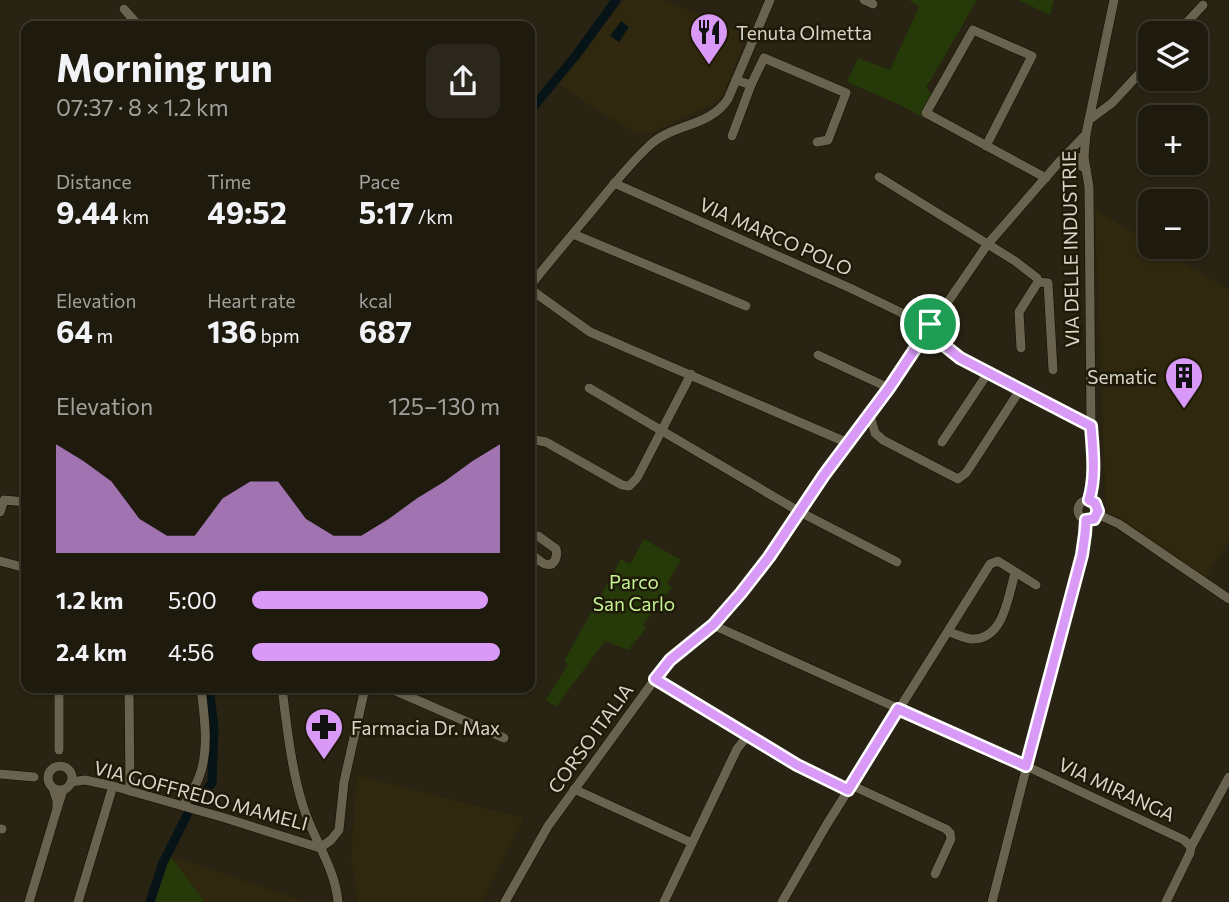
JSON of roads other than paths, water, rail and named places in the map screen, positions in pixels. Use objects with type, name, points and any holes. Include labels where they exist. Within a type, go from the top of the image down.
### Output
[{"type":"street","points":[[535,281],[614,183],[650,144],[660,137],[713,115],[723,107],[771,0]]},
{"type":"street","name":"VIA DELLE INDUSTRIE","points":[[992,902],[1082,555],[1086,520],[1079,514],[1079,509],[1081,503],[1089,500],[1093,487],[1089,187],[1084,157],[1086,134],[1114,0]]},
{"type":"street","points":[[1188,21],[1203,5]]},
{"type":"street","points":[[124,9],[135,21]]},
{"type":"street","points":[[986,146],[1032,56],[973,30],[926,113],[986,146],[1046,177]]},
{"type":"street","points":[[732,136],[764,58],[846,93],[828,140],[817,142]]},
{"type":"street","points":[[1089,120],[1112,103],[1138,75]]},
{"type":"street","points":[[736,80],[751,85]]},
{"type":"street","points":[[932,325],[987,245],[1086,134]]},
{"type":"street","points":[[1060,160],[1084,157]]},
{"type":"street","points":[[1060,160],[1076,163],[1086,169]]},
{"type":"street","points":[[879,177],[1015,261],[1037,278],[1038,282]]},
{"type":"street","name":"VIA MARCO POLO","points":[[614,183],[850,288],[900,312],[920,327]]},
{"type":"street","points":[[573,234],[746,306]]},
{"type":"street","points":[[1021,348],[1019,312],[1038,282]]},
{"type":"street","points":[[1038,282],[1048,283],[1053,370]]},
{"type":"street","points":[[535,291],[590,332],[848,443]]},
{"type":"street","points":[[925,323],[932,325],[937,333],[935,338],[929,342],[921,340],[918,333],[920,327],[925,323]]},
{"type":"street","points":[[935,338],[960,358],[1091,426]]},
{"type":"street","name":"CORSO ITALIA","points":[[505,902],[548,826],[655,679],[670,660],[713,625],[755,575],[921,340]]},
{"type":"street","points":[[818,355],[889,388]]},
{"type":"street","points":[[942,442],[988,373]]},
{"type":"street","points":[[535,440],[546,442],[622,485],[629,486],[637,478],[691,374]]},
{"type":"street","points":[[589,388],[800,512],[897,562]]},
{"type":"street","points":[[870,415],[876,433],[883,440],[958,479],[966,473],[1020,390]]},
{"type":"street","points":[[0,512],[4,500],[21,502]]},
{"type":"street","points":[[1086,520],[1094,519],[1097,514],[1097,505],[1089,500]]},
{"type":"street","points":[[1097,514],[1119,524],[1229,599]]},
{"type":"street","points":[[535,536],[556,549],[558,555],[550,564],[545,564],[535,557]]},
{"type":"street","points":[[0,561],[21,567]]},
{"type":"street","points":[[782,902],[898,709],[990,564],[998,561],[1036,585]]},
{"type":"street","points":[[949,632],[968,639],[983,638],[993,630],[1002,617],[1015,573]]},
{"type":"street","name":"VIA MIRANGA","points":[[713,625],[1184,840],[1191,850]]},
{"type":"street","points":[[655,679],[797,765],[948,831],[951,839],[935,874]]},
{"type":"street","points":[[29,902],[57,809],[55,787],[47,775],[59,750],[59,693]]},
{"type":"street","points":[[129,693],[130,791]]},
{"type":"street","points":[[183,806],[201,773],[204,761],[201,693]]},
{"type":"street","points":[[283,693],[303,808],[332,872],[338,902]]},
{"type":"street","points":[[320,848],[339,830],[344,782],[364,693]]},
{"type":"street","points":[[401,693],[505,738]]},
{"type":"street","points":[[664,902],[737,750],[748,736]]},
{"type":"street","points":[[34,777],[55,787],[71,782],[71,771],[65,766],[59,750]]},
{"type":"street","points":[[0,774],[34,777],[65,766]]},
{"type":"street","points":[[1166,902],[1229,777]]},
{"type":"street","name":"VIA GOFFREDO MAMELI","points":[[71,782],[85,780],[113,786],[320,848]]},
{"type":"street","points":[[78,902],[113,786]]},
{"type":"street","points":[[574,789],[692,843]]},
{"type":"waterway","points":[[535,105],[577,54],[616,0]]},
{"type":"waterway","points":[[197,802],[212,783],[214,726],[210,693]]},
{"type":"waterway","points":[[150,902],[163,863],[187,815]]},
{"type":"place","name":"Tenuta Olmetta","points":[[709,66]]},
{"type":"place","name":"Sematic","points":[[1184,410]]},
{"type":"place","name":"Farmacia Dr. Max","points":[[324,761]]},
{"type":"park label","name":"Parco San Carlo","points":[[634,592]]}]
